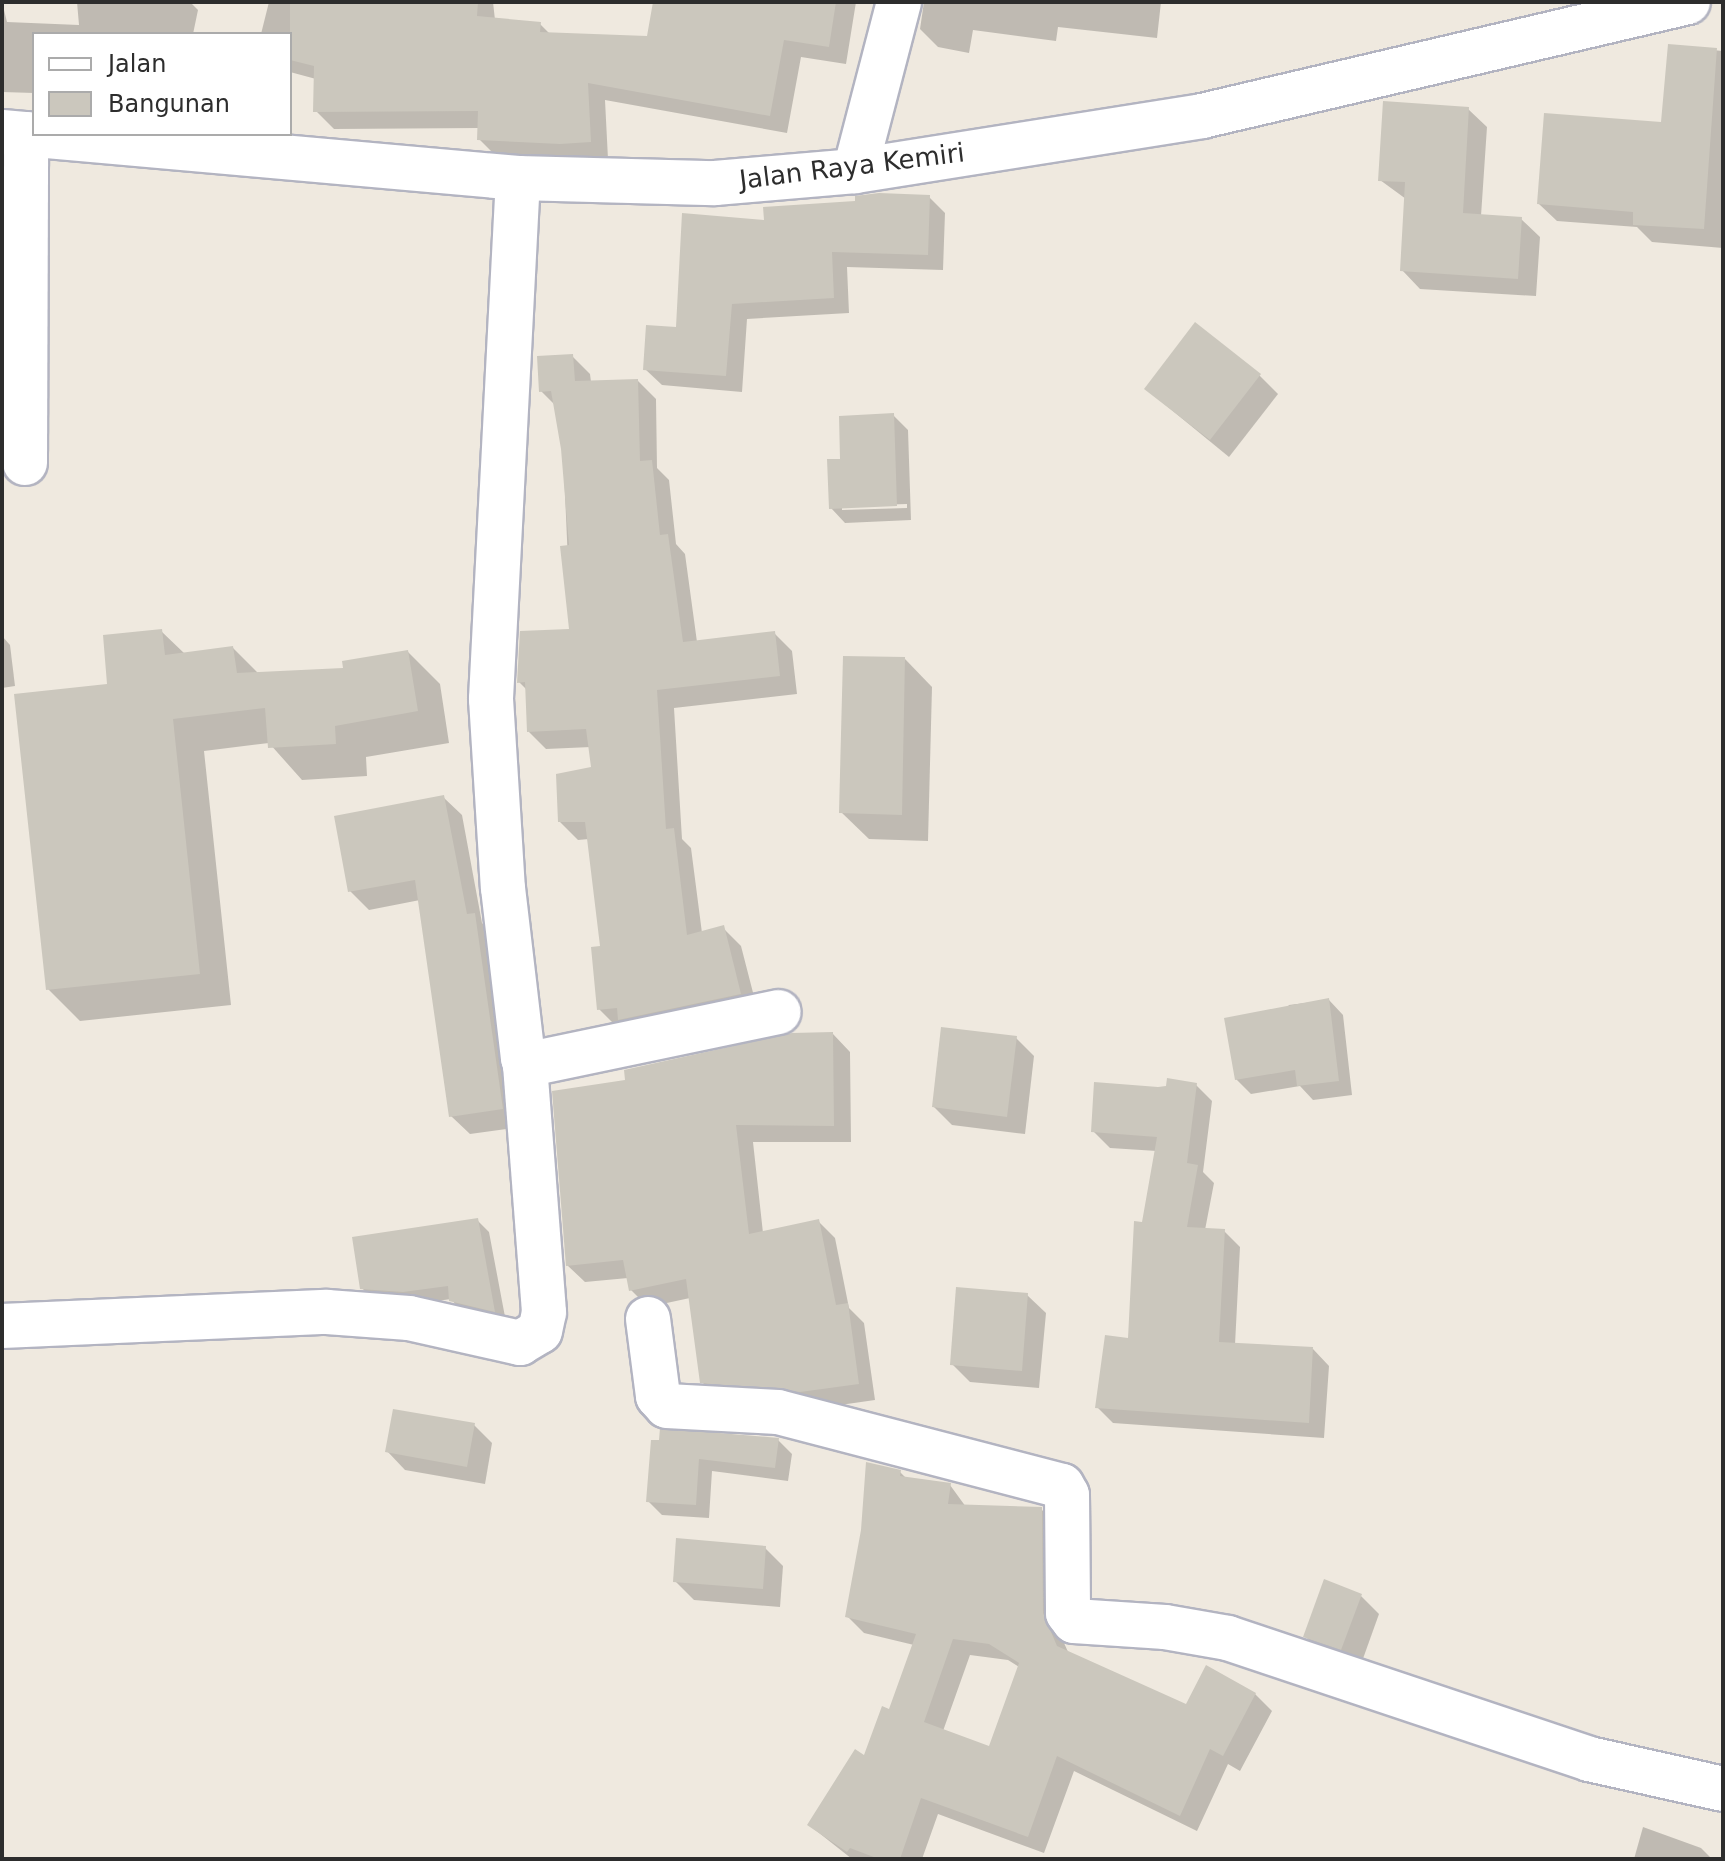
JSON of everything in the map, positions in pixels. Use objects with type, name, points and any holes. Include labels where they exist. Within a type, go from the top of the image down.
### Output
[{"type":"street","points":[[855,171],[899,2]]},
{"type":"street","name":"Jalan Raya Kemiri","points":[[48,136],[518,178],[715,183],[855,171],[1202,116],[1688,2]]},
{"type":"street","points":[[14,133],[25,463]]},
{"type":"street","points":[[2,1326],[327,1312],[409,1318],[520,1343],[540,1331],[544,1312],[525,1065],[503,888],[491,699],[518,178]]},
{"type":"street","points":[[525,1065],[779,1012]]},
{"type":"street","points":[[648,1319],[658,1396],[667,1406],[792,1415],[1062,1486],[1067,1495],[1068,1613],[1074,1621],[1228,1638],[1589,1759],[1723,1789]]},
{"type":"building","points":[[290,2],[478,2],[477,16],[541,22],[540,32],[647,36],[653,2],[836,2],[829,47],[784,40],[770,116],[588,83],[591,142],[560,144],[477,140],[478,111],[313,112],[314,66],[292,60]]},
{"type":"building","points":[[1668,44],[1717,48],[1704,229],[1633,225],[1633,212],[1537,204],[1544,113],[1661,122]]},
{"type":"building","points":[[1383,101],[1469,107],[1463,213],[1522,217],[1518,279],[1400,271],[1405,182],[1378,181]]},
{"type":"building","points":[[879,193],[930,195],[928,255],[832,252],[834,298],[732,304],[726,376],[643,370],[646,325],[676,327],[682,213],[764,220],[763,207],[855,201],[855,196]]},
{"type":"building","points":[[1195,322],[1261,374],[1210,440],[1144,389]]},
{"type":"building","points":[[573,354],[575,381],[638,379],[640,461],[652,460],[660,535],[668,534],[683,642],[775,631],[780,676],[657,690],[666,829],[674,828],[687,935],[724,925],[741,994],[618,1020],[617,1008],[597,1010],[591,947],[600,946],[585,822],[558,822],[556,774],[591,767],[586,729],[527,732],[525,682],[517,683],[520,631],[569,629],[560,546],[569,545],[561,449],[551,391],[539,392],[537,356]]},
{"type":"building","points":[[894,413],[897,506],[829,509],[827,459],[840,459],[839,416]]},
{"type":"building","points":[[162,629],[165,655],[233,646],[237,673],[343,668],[342,661],[408,650],[418,711],[335,726],[336,744],[268,748],[265,708],[173,719],[200,974],[46,990],[14,694],[107,684],[103,635]]},
{"type":"building","points":[[843,656],[905,657],[902,815],[839,813]]},
{"type":"building","points":[[444,795],[467,914],[475,913],[503,1109],[449,1117],[415,880],[348,892],[334,816]]},
{"type":"building","points":[[1329,998],[1339,1081],[1297,1086],[1295,1070],[1235,1080],[1224,1018]]},
{"type":"building","points":[[941,1027],[1017,1036],[1007,1117],[932,1107]]},
{"type":"building","points":[[833,1032],[834,1126],[736,1125],[749,1234],[819,1219],[836,1305],[848,1303],[859,1384],[800,1392],[700,1383],[686,1279],[629,1291],[623,1260],[566,1266],[552,1091],[625,1080],[624,1070],[792,1033]]},
{"type":"building","points":[[1167,1078],[1197,1083],[1187,1163],[1198,1165],[1187,1227],[1225,1229],[1219,1342],[1313,1347],[1309,1423],[1095,1408],[1105,1335],[1128,1338],[1134,1221],[1142,1222],[1157,1137],[1091,1132],[1094,1082],[1158,1087],[1166,1086]]},
{"type":"building","points":[[478,1218],[495,1312],[449,1301],[448,1286],[403,1292],[360,1289],[352,1237]]},
{"type":"building","points":[[956,1287],[1028,1293],[1022,1371],[950,1365]]},
{"type":"building","points":[[393,1409],[475,1423],[467,1467],[385,1452]]},
{"type":"building","points":[[660,1428],[779,1438],[775,1468],[699,1459],[696,1505],[646,1502],[651,1440],[659,1440]]},
{"type":"building","points":[[866,1462],[901,1470],[900,1476],[951,1483],[948,1504],[1042,1507],[1043,1613],[1057,1646],[1186,1704],[1206,1665],[1256,1693],[1223,1756],[1210,1749],[1180,1816],[1057,1756],[1028,1837],[921,1798],[900,1859],[879,1859],[850,1848],[847,1852],[807,1825],[855,1749],[864,1755],[882,1706],[889,1709],[916,1634],[845,1617],[861,1530]],"holes":[[[953,1639],[989,1644],[1019,1663],[989,1746],[924,1722]]]},
{"type":"building","points":[[676,1538],[766,1546],[763,1589],[673,1582]]},
{"type":"building","points":[[1324,1579],[1362,1594],[1341,1650],[1303,1637]]}]
